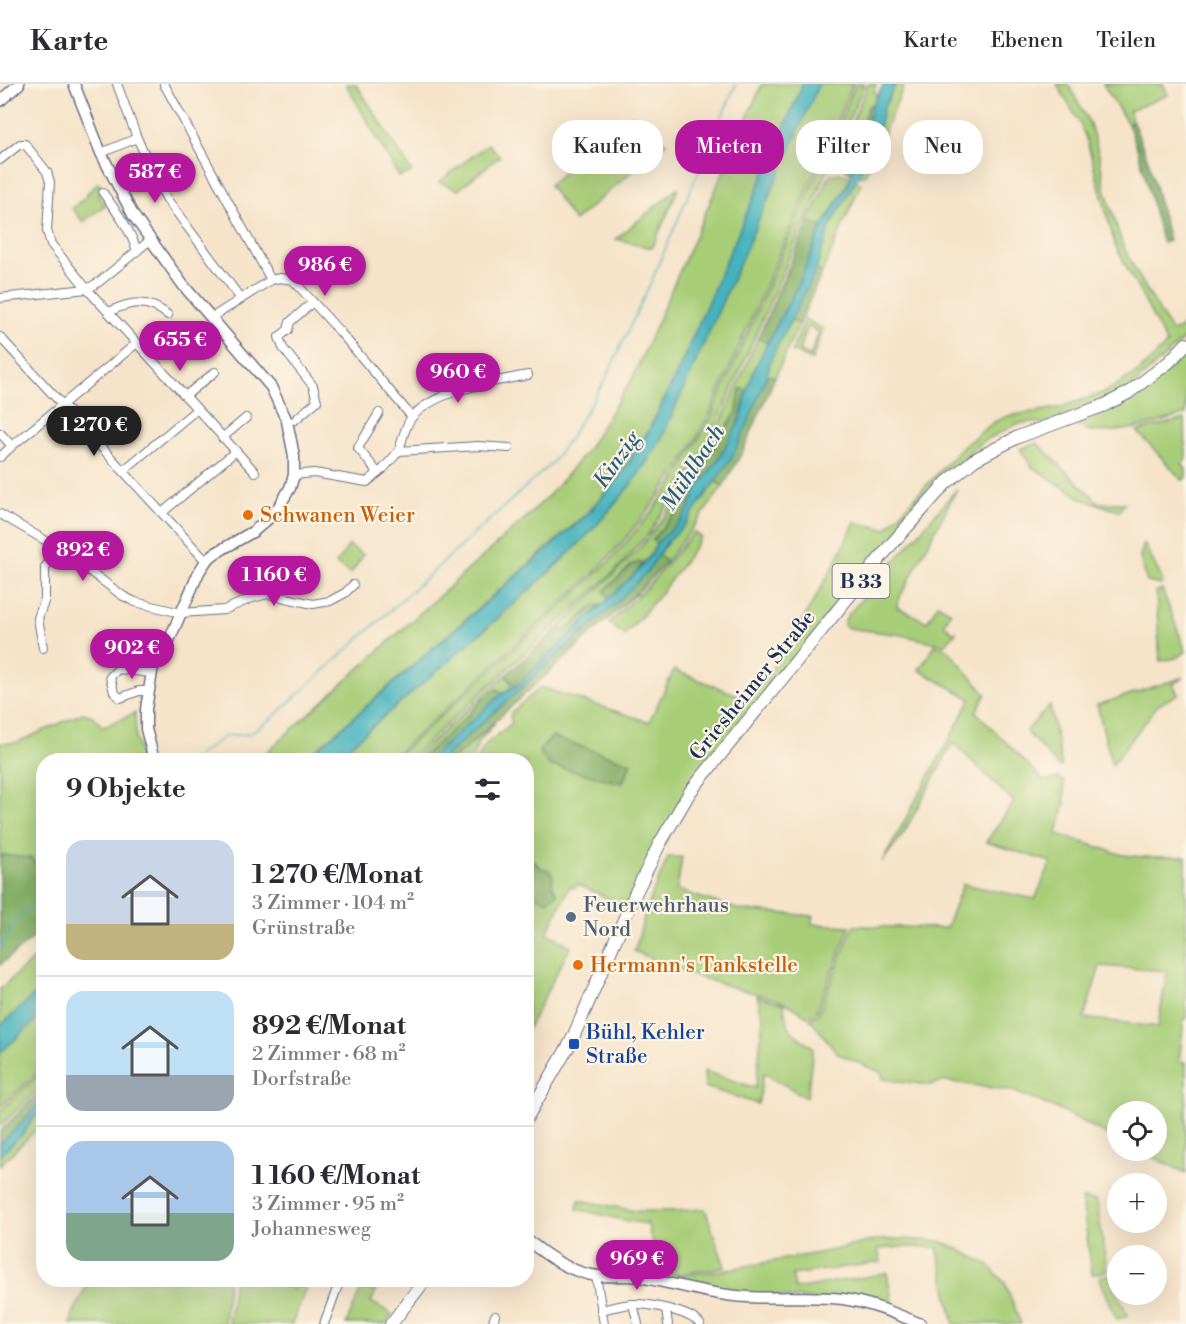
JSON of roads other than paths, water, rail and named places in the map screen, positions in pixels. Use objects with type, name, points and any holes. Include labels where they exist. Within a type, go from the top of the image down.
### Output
[{"type":"main road","name":"Griesheimer Straße","points":[[534,1105],[571,1042],[636,892],[660,843],[690,792],[889,547],[946,483],[974,460],[1017,436],[1095,409],[1128,393],[1169,362],[1186,345]]},
{"type":"main road","points":[[391,1324],[420,1287]]},
{"type":"street","points":[[0,101],[19,84]]},
{"type":"street","points":[[74,84],[101,153],[133,215],[183,285],[271,387],[287,421],[294,456],[294,475],[286,495],[270,517],[254,531],[206,561],[167,645],[153,666],[146,729],[151,753]]},
{"type":"street","points":[[117,84],[123,106],[166,198],[241,299]]},
{"type":"street","points":[[164,84],[271,280]]},
{"type":"street","points":[[101,153],[137,138]]},
{"type":"street","points":[[0,160],[20,144],[25,144],[47,172],[50,182],[46,231],[51,244],[87,289],[255,472]]},
{"type":"street","points":[[103,194],[126,226],[137,251]]},
{"type":"street","points":[[0,298],[87,289],[150,241]]},
{"type":"street","points":[[211,318],[271,280],[280,278],[292,280],[412,417]]},
{"type":"street","points":[[295,420],[317,401],[313,386],[283,348],[279,338],[288,330],[290,322],[313,302]]},
{"type":"street","points":[[109,312],[122,305],[140,303],[157,307],[168,315]]},
{"type":"street","points":[[0,336],[206,561]]},
{"type":"street","points":[[0,458],[137,343]]},
{"type":"street","points":[[184,396],[215,372]]},
{"type":"street","points":[[294,475],[314,473],[367,482],[399,451],[412,417],[438,399],[466,388],[528,375]]},
{"type":"street","points":[[124,470],[196,410]]},
{"type":"street","points":[[378,473],[358,448],[379,413]]},
{"type":"street","points":[[222,438],[246,418]]},
{"type":"street","points":[[0,433],[12,446]]},
{"type":"street","points":[[399,451],[478,446],[509,448]]},
{"type":"street","points":[[163,512],[236,451]]},
{"type":"street","points":[[0,514],[60,549],[123,596],[135,602],[181,613],[224,610],[268,594],[313,604],[330,601],[345,593],[352,585]]},
{"type":"street","points":[[43,648],[38,618],[45,599],[45,567],[60,549]]},
{"type":"street","points":[[149,691],[139,691],[120,698],[111,684],[110,677],[118,669],[151,673]]},
{"type":"street","points":[[534,1245],[549,1257],[570,1268],[596,1276],[636,1277],[725,1295],[844,1299],[882,1308],[921,1324]]},
{"type":"street","points":[[596,1276],[604,1324]]},
{"type":"street","points":[[324,1324],[337,1287]]},
{"type":"street","points":[[601,1310],[633,1304],[688,1316],[696,1319],[700,1324]]},
{"type":"street","points":[[633,1304],[638,1324]]},
{"type":"street","points":[[666,1310],[668,1324]]},
{"type":"street","points":[[492,1324],[495,1316]]},
{"type":"water","points":[[803,84],[819,84],[803,120],[796,120],[796,136],[784,163],[784,128]]},
{"type":"water","points":[[884,84],[896,84],[884,107],[881,120],[868,120],[873,103]]},
{"type":"water","points":[[764,174],[779,174],[661,440],[623,494],[579,543],[531,589],[341,753],[313,753],[587,515],[619,478],[649,431],[677,373]]},
{"type":"water","points":[[851,174],[859,174],[829,229],[816,270],[771,359],[747,425],[731,459],[684,526],[667,542],[646,573],[612,607],[449,753],[436,753],[502,694],[518,685],[639,570],[653,553],[656,544],[683,519],[700,485],[718,460],[742,416],[747,390],[756,365],[799,283],[822,227],[848,185]]},
{"type":"water","points":[[36,993],[36,1020],[0,1053],[0,1026]]},
{"type":"water","points":[[36,1107],[36,1116],[24,1133],[0,1155],[0,1145]]},
{"type":"waterway","points":[[202,753],[225,736],[249,734],[271,719],[552,463],[605,380],[652,280],[736,84]]},
{"type":"waterway","points":[[0,948],[18,917],[36,901]]},
{"type":"place","name":"Schwanen Weier","points":[[248,515]]},
{"type":"place","name":"Feuerwehrhaus Nord","points":[[571,917]]},
{"type":"place","name":"Hermann's Tankstelle","points":[[578,965]]},
{"type":"place","name":"Bühl, Kehler Straße","points":[[574,1044]]},
{"type":"water label","name":"Kinzig","points":[[616,459]]},
{"type":"water label","name":"Mühlbach","points":[[692,467]]}]
